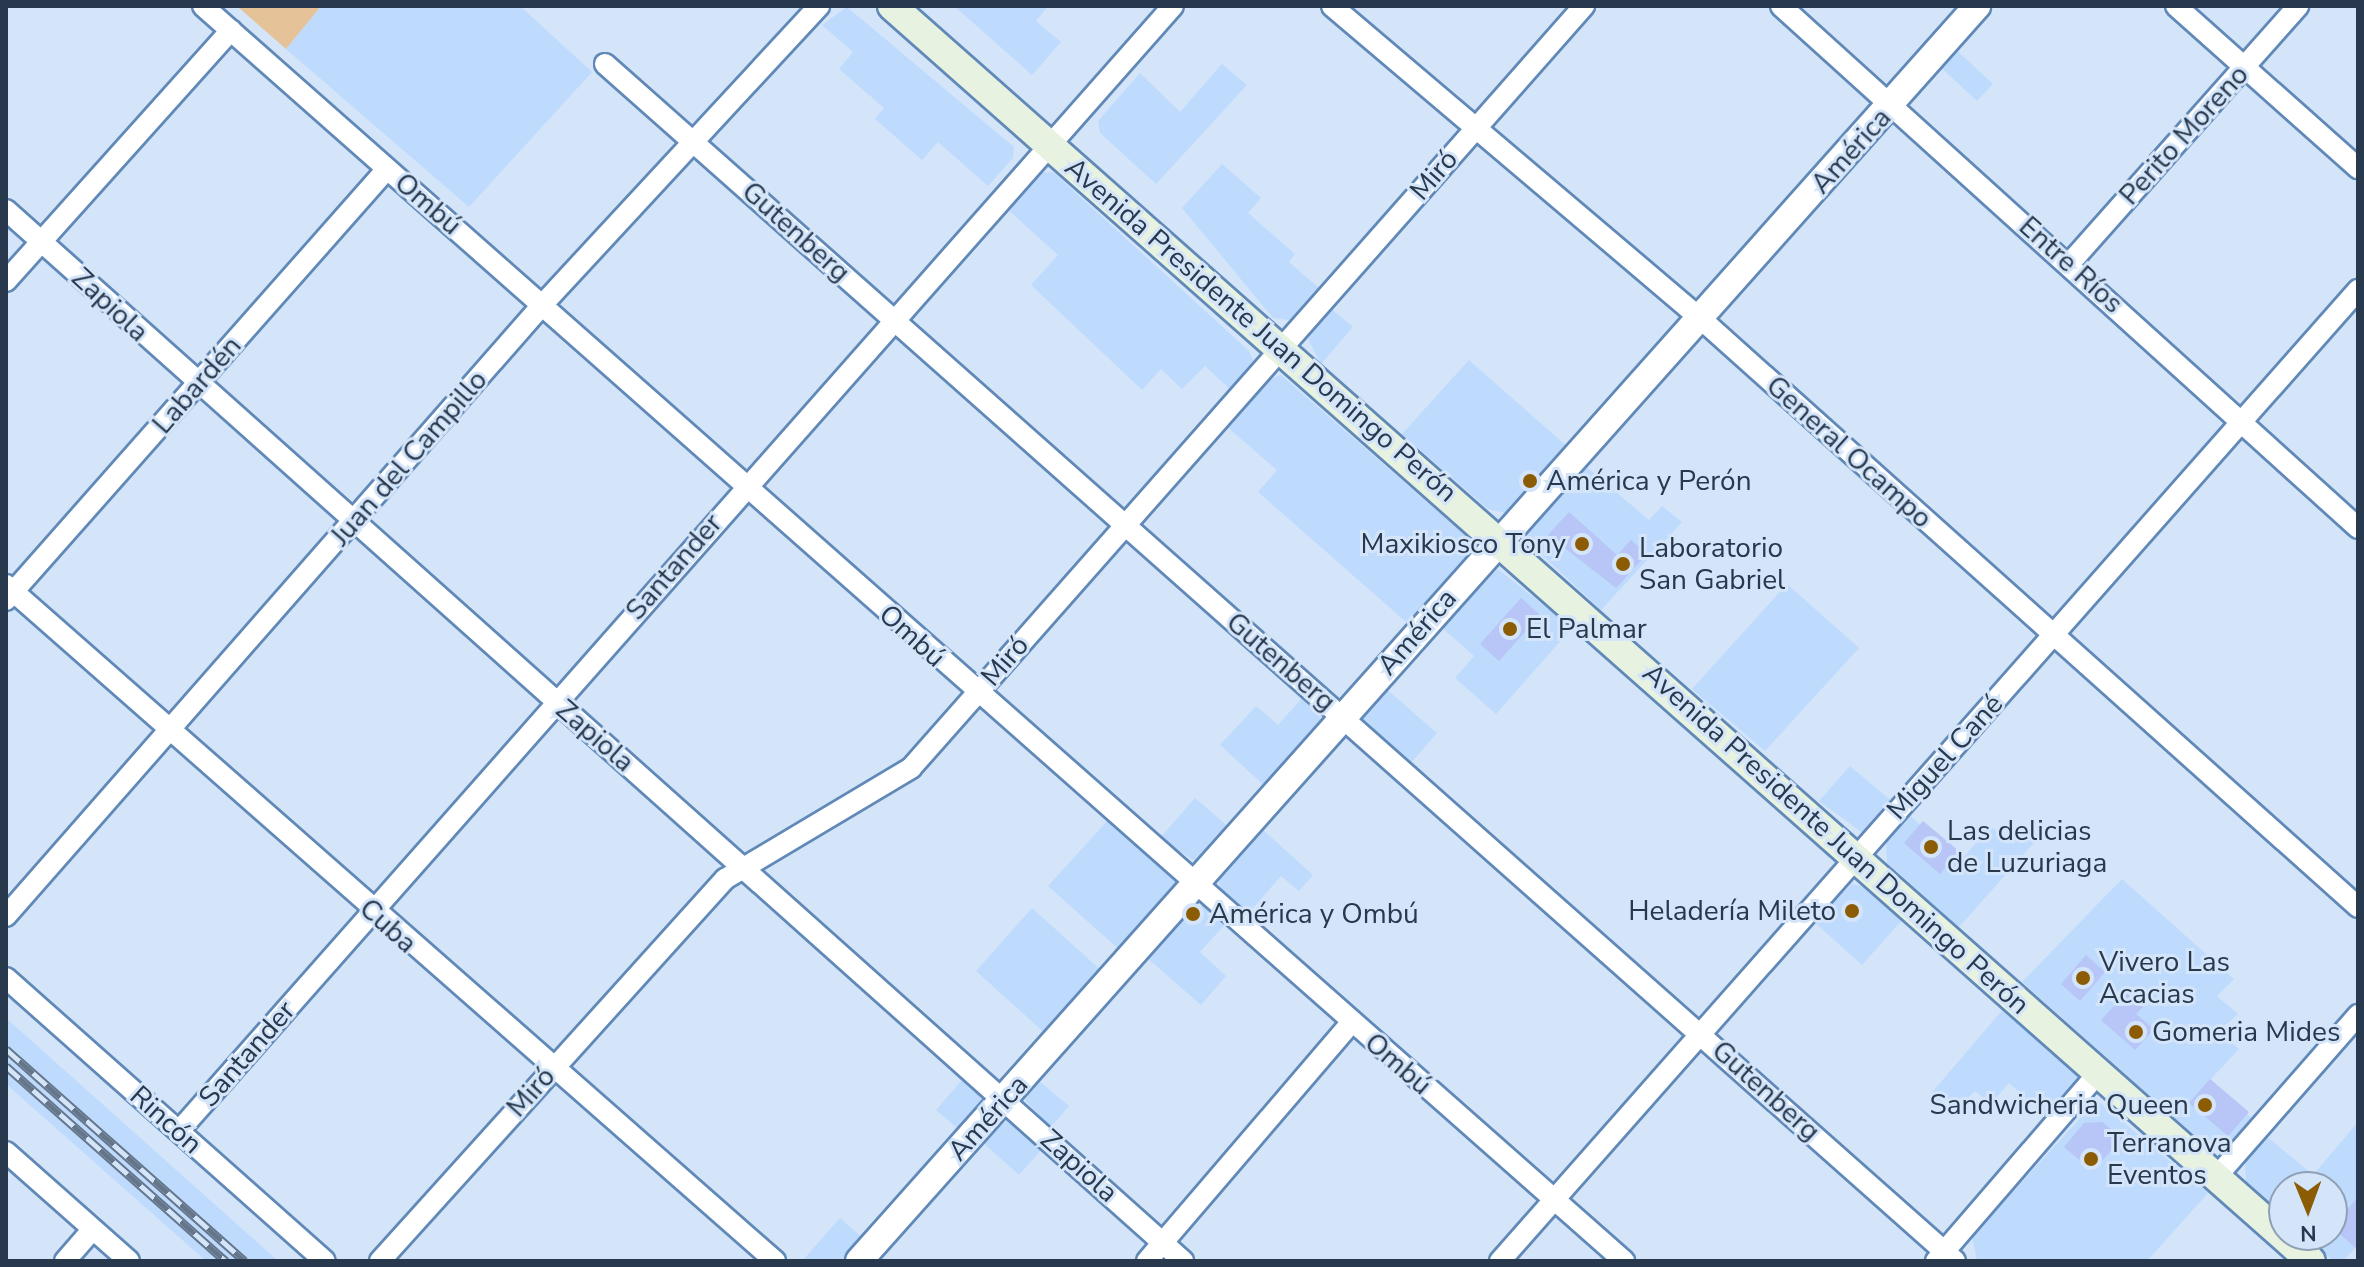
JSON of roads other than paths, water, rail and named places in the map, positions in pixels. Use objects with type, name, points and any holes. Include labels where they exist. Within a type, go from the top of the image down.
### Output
[{"type":"main road","name":"Avenida Presidente Juan Domingo Perón","points":[[892,6],[1499,538],[2311,1261]]},
{"type":"street","name":"Ombú","points":[[203,6],[544,303],[744,487],[1350,1024],[1624,1261]]},
{"type":"street","name":"Juan del Campillo","points":[[6,916],[544,303],[819,6]]},
{"type":"street","name":"Santander","points":[[179,1131],[744,487],[1173,6]]},
{"type":"street","name":"General Ocampo","points":[[1332,6],[1479,125],[1700,318],[2358,907]]},
{"type":"street","name":"Miró","points":[[380,1261],[551,1070],[744,865],[899,778],[977,694],[1584,6]]},
{"type":"street","name":"Entre Ríos","points":[[1781,6],[2070,263],[2358,528]]},
{"type":"street","name":"América","points":[[859,1261],[1499,538],[1892,106],[1977,6]]},
{"type":"street","points":[[2176,6],[2358,168]]},
{"type":"street","name":"Perito Moreno","points":[[2070,263],[2298,6]]},
{"type":"street","points":[[6,281],[231,30]]},
{"type":"street","name":"Gutenberg","points":[[605,64],[1701,1033],[1945,1258]]},
{"type":"street","name":"Labardén","points":[[9,592],[387,169]]},
{"type":"street","name":"Zapiola","points":[[6,210],[196,385],[744,865],[1183,1261]]},
{"type":"street","name":"Miguel Cané","points":[[1500,1261],[2358,290]]},
{"type":"street","name":"Cuba","points":[[9,592],[171,730],[551,1070],[775,1261]]},
{"type":"street","name":"Rincón","points":[[6,978],[325,1261]]},
{"type":"street","points":[[2218,1175],[2358,1015]]},
{"type":"street","points":[[1147,1261],[1350,1024]]},
{"type":"street","points":[[1945,1258],[2098,1073]]},
{"type":"street","points":[[6,1152],[129,1261]]},
{"type":"street","points":[[65,1261],[92,1230]]},
{"type":"railway","points":[[6,1049],[245,1261]]},
{"type":"railway","points":[[6,1066],[226,1261]]},
{"type":"place","name":"América y Perón","points":[[1530,481]]},
{"type":"place","name":"Maxikiosco Tony","points":[[1582,544]]},
{"type":"place","name":"Laboratorio San Gabriel","points":[[1623,564]]},
{"type":"place","name":"El Palmar","points":[[1510,629]]},
{"type":"place","name":"Las delicias de Luzuriaga","points":[[1931,847]]},
{"type":"place","name":"Heladería Mileto","points":[[1852,911]]},
{"type":"place","name":"América y Ombú","points":[[1193,914]]},
{"type":"place","name":"Vivero Las Acacias","points":[[2083,978]]},
{"type":"place","name":"Gomeria Mides","points":[[2136,1032]]},
{"type":"place","name":"Sandwicheria Queen","points":[[2205,1105]]},
{"type":"place","name":"Terranova Eventos","points":[[2091,1159]]}]
